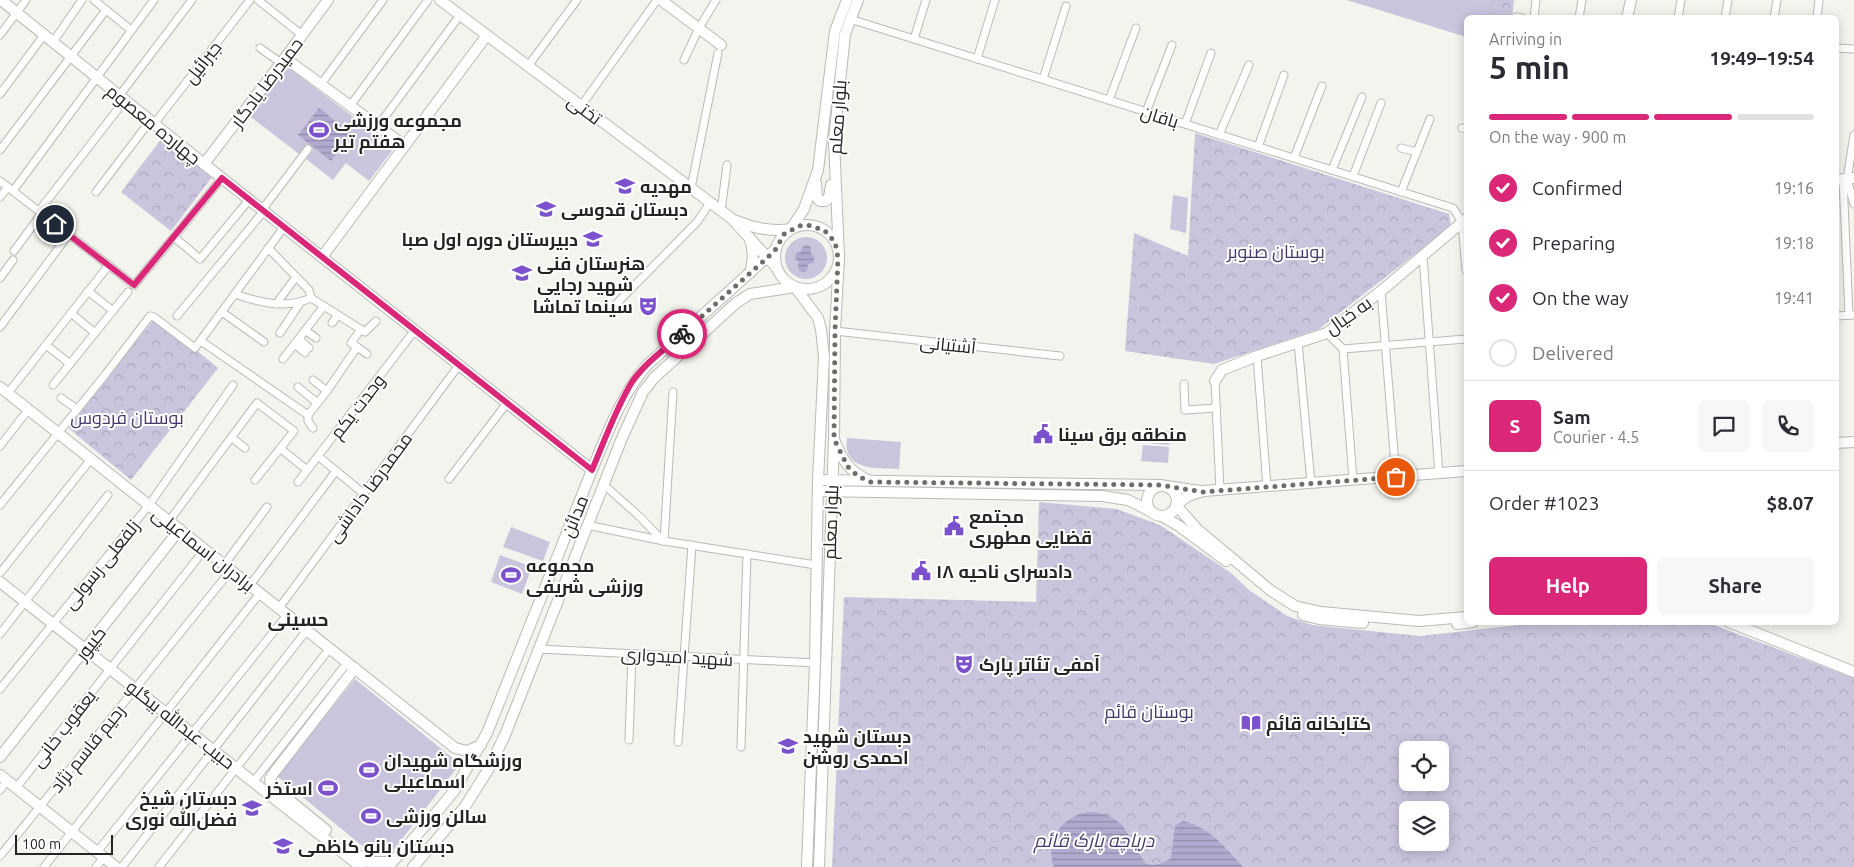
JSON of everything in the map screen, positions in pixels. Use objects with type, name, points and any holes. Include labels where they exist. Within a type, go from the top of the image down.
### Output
[{"type":"main road","name":"چهارده معصوم","points":[[1,0],[152,123],[592,470]]},
{"type":"main road","name":"حمیدرضا یادگار","points":[[204,164],[328,0]]},
{"type":"main road","name":"تختی","points":[[440,0],[731,218],[754,228],[774,231],[791,229]]},
{"type":"main road","points":[[659,0],[699,28],[720,49]]},
{"type":"main road","name":"بلوار معلم","points":[[791,229],[804,209],[816,179],[835,31],[847,0]]},
{"type":"main road","name":"بلوار معلم","points":[[818,867],[834,439],[838,258],[834,140],[844,44],[850,18],[858,0]]},
{"type":"main road","points":[[1628,15],[1631,0]]},
{"type":"main road","points":[[322,257],[486,35]]},
{"type":"main road","points":[[283,61],[321,84],[405,146]]},
{"type":"main road","points":[[816,179],[817,198],[820,201],[826,202],[829,197],[834,160]]},
{"type":"main road","name":"تختی","points":[[731,218],[777,268]]},
{"type":"main road","name":"به خیال","points":[[1215,381],[1222,370],[1327,333],[1381,291],[1464,221]]},
{"type":"main road","points":[[807,225],[824,230],[835,242],[838,258],[832,277],[824,284],[804,289],[795,287],[781,276],[775,259],[776,249],[784,234],[791,229],[807,225]]},
{"type":"main road","points":[[749,237],[752,245],[753,260],[750,273]]},
{"type":"main road","name":"مدائن","points":[[390,865],[454,791],[481,745],[499,705],[610,426],[632,383],[646,366],[776,249]]},
{"type":"main road","name":"بلوار معلم","points":[[795,287],[812,308],[821,329],[824,357],[818,480],[815,663],[807,867]]},
{"type":"main road","name":"مدائن","points":[[413,867],[464,808],[488,770],[539,649],[603,484],[643,392],[661,370],[736,303],[750,294],[795,287]]},
{"type":"main road","name":"برادران اسماعیلی","points":[[4,390],[455,748],[467,751],[481,745]]},
{"type":"main road","points":[[834,439],[848,467],[858,476],[871,482]]},
{"type":"main road","points":[[1839,443],[1854,442]]},
{"type":"main road","points":[[1464,472],[1203,492],[1188,496],[1176,505],[1171,513],[1157,514],[1147,504],[1149,494],[1156,487],[1166,486],[1174,491],[1176,505],[1197,530],[1277,604],[1304,616],[1423,628],[1464,623]]},
{"type":"main road","points":[[818,480],[1160,485],[1203,492]]},
{"type":"main road","points":[[818,492],[1102,496],[1128,500],[1157,514],[1216,548],[1281,598],[1302,608],[1321,612],[1419,621],[1464,617]]},
{"type":"main road","points":[[830,507],[837,499],[848,492]]},
{"type":"main road","name":"کیپور","points":[[0,757],[180,530]]},
{"type":"main road","name":"حبیب عبدالله بیگلو","points":[[0,582],[236,768],[367,865]]},
{"type":"main road","points":[[1736,625],[1854,672]]},
{"type":"main road","points":[[1754,625],[1854,666]]},
{"type":"main road","points":[[351,665],[306,723],[270,779],[271,785],[367,865],[390,865]]},
{"type":"main road","points":[[8,781],[116,867]]},
{"type":"street","points":[[0,35],[26,0]]},
{"type":"street","points":[[53,42],[82,0]]},
{"type":"street","points":[[94,0],[131,30]]},
{"type":"street","points":[[0,197],[10,189],[97,78],[154,0]]},
{"type":"street","points":[[14,251],[192,0]]},
{"type":"street","name":"جبرائیل","points":[[96,192],[250,0]]},
{"type":"street","points":[[258,0],[302,35]]},
{"type":"street","points":[[321,84],[383,0]]},
{"type":"street","points":[[350,106],[428,0]]},
{"type":"street","points":[[528,66],[577,0]]},
{"type":"street","points":[[581,106],[659,0]]},
{"type":"street","points":[[684,60],[699,28],[716,0]]},
{"type":"street","points":[[914,39],[926,0]]},
{"type":"street","points":[[977,58],[996,0]]},
{"type":"street","points":[[1534,15],[1536,0]]},
{"type":"street","points":[[1580,15],[1582,0]]},
{"type":"street","points":[[1678,15],[1681,0]]},
{"type":"street","points":[[1726,15],[1728,0]]},
{"type":"street","points":[[1774,15],[1777,0]]},
{"type":"street","points":[[1816,15],[1819,0]]},
{"type":"street","points":[[1043,79],[1066,6]]},
{"type":"street","points":[[0,150],[106,10]]},
{"type":"street","points":[[378,126],[460,15]]},
{"type":"street","name":"بافان","points":[[850,18],[1453,208],[1464,221]]},
{"type":"street","points":[[1109,100],[1136,28]]},
{"type":"street","points":[[0,94],[44,35]]},
{"type":"street","points":[[1146,112],[1172,45]]},
{"type":"street","points":[[260,48],[283,61]]},
{"type":"street","points":[[1839,48],[1854,49]]},
{"type":"street","points":[[691,188],[720,49]]},
{"type":"street","points":[[1185,124],[1211,53]]},
{"type":"street","points":[[1220,134],[1249,65]]},
{"type":"street","points":[[1258,147],[1284,75]]},
{"type":"street","points":[[1294,158],[1322,86]]},
{"type":"street","points":[[1332,170],[1362,98]]},
{"type":"street","points":[[1352,176],[1381,103]]},
{"type":"street","points":[[1401,192],[1430,119]]},
{"type":"street","points":[[1851,315],[1845,179],[1854,135]]},
{"type":"street","points":[[1402,148],[1417,152]]},
{"type":"street","points":[[177,316],[263,211],[308,149]]},
{"type":"street","points":[[721,211],[726,165]]},
{"type":"street","points":[[0,181],[134,285],[222,178]]},
{"type":"street","points":[[1845,179],[1854,204]]},
{"type":"street","points":[[174,237],[200,259],[249,200]]},
{"type":"street","points":[[618,304],[696,222],[710,203]]},
{"type":"street","points":[[0,505],[150,316],[154,317],[195,348],[284,227]]},
{"type":"street","points":[[0,327],[69,234]]},
{"type":"street","points":[[268,248],[309,290],[311,298],[365,332],[376,321]]},
{"type":"street","points":[[1423,256],[1439,474]]},
{"type":"street","points":[[0,278],[13,260]]},
{"type":"street","points":[[4,390],[46,344],[109,265]]},
{"type":"street","points":[[276,304],[296,277]]},
{"type":"street","points":[[88,291],[113,311]]},
{"type":"street","points":[[1381,291],[1396,477]]},
{"type":"street","points":[[54,385],[128,292]]},
{"type":"street","points":[[235,294],[276,304],[290,304],[311,298]]},
{"type":"street","points":[[280,333],[300,302]]},
{"type":"street","points":[[283,360],[324,306]]},
{"type":"street","points":[[222,312],[264,342]]},
{"type":"street","points":[[71,313],[95,333]]},
{"type":"street","points":[[332,322],[338,315]]},
{"type":"street","points":[[314,428],[308,421],[308,415],[357,347],[351,343],[361,329]]},
{"type":"street","points":[[305,330],[316,338]]},
{"type":"street","name":"وحدت یکم","points":[[298,482],[415,330]]},
{"type":"street","name":"آشتیانی","points":[[835,331],[1060,356]]},
{"type":"street","points":[[1327,333],[1343,349],[1353,480]]},
{"type":"street","points":[[1343,349],[1464,339]]},
{"type":"street","points":[[201,341],[308,415]]},
{"type":"street","points":[[297,342],[307,351]]},
{"type":"street","points":[[1298,342],[1311,483]]},
{"type":"street","points":[[46,344],[70,364]]},
{"type":"street","name":"وحدت یکم","points":[[357,347],[367,354]]},
{"type":"street","points":[[1258,356],[1267,486]]},
{"type":"street","name":"محمدرضا داداشی","points":[[96,867],[100,855],[283,611],[364,494],[459,365]]},
{"type":"street","points":[[313,380],[327,391]]},
{"type":"street","points":[[1215,381],[1220,490]]},
{"type":"street","points":[[1184,384],[1185,410],[1216,408]]},
{"type":"street","name":"زلفعلی رسولی","points":[[0,689],[149,505],[233,385]]},
{"type":"street","points":[[298,387],[317,403]]},
{"type":"street","points":[[664,541],[673,392]]},
{"type":"street","points":[[61,398],[77,409]]},
{"type":"street","points":[[450,479],[508,403]]},
{"type":"street","points":[[169,521],[257,404],[294,431],[256,480]]},
{"type":"street","points":[[0,446],[28,410]]},
{"type":"street","points":[[232,438],[245,448]]},
{"type":"street","points":[[280,449],[307,470]]},
{"type":"street","points":[[318,456],[364,494]]},
{"type":"street","points":[[0,573],[90,459]]},
{"type":"street","points":[[250,585],[336,471]]},
{"type":"street","points":[[603,484],[664,541]]},
{"type":"street","points":[[0,634],[108,495]]},
{"type":"street","name":"رحیم قاسم نژاد","points":[[0,856],[135,688],[228,568],[267,507]]},
{"type":"street","points":[[587,525],[692,546],[816,565]]},
{"type":"street","points":[[678,742],[692,546]]},
{"type":"street","name":"یعقوب خانی","points":[[0,790],[110,669],[205,549]]},
{"type":"street","points":[[740,747],[747,554]]},
{"type":"street","points":[[44,867],[260,593]]},
{"type":"street","points":[[122,867],[307,630]]},
{"type":"street","points":[[159,867],[330,648]]},
{"type":"street","name":"شهيد امیدواری","points":[[539,649],[815,663]]},
{"type":"street","points":[[629,740],[632,654]]},
{"type":"street","points":[[254,781],[306,723]]},
{"type":"green space","points":[[1347,0],[1497,0],[1493,15],[1464,15],[1464,36]]},
{"type":"green space","points":[[1497,0],[1514,0],[1512,15],[1493,15]]},
{"type":"green space","name":"مجموعه ورزشی هفتم تیر","points":[[285,65],[394,148],[369,181],[346,163],[333,180],[306,159],[313,150],[307,145],[299,154],[248,115]]},
{"type":"green space","name":"بوستان صنوبر","points":[[1195,133],[1449,214],[1451,226],[1319,329],[1214,364],[1125,351],[1134,233],[1188,256]]},
{"type":"green space","points":[[162,138],[212,177],[171,231],[121,192]]},
{"type":"green space","points":[[1173,195],[1188,198],[1186,233],[1170,229]]},
{"type":"green space","points":[[810,237],[818,240],[824,246],[827,258],[824,270],[818,276],[802,279],[794,276],[788,270],[785,254],[788,246],[794,240]]},
{"type":"green space","name":"بوستان فردوس","points":[[156,317],[218,368],[131,480],[66,426]]},
{"type":"green space","points":[[1148,429],[1171,431],[1169,445],[1147,443]]},
{"type":"green space","points":[[847,438],[901,442],[899,469],[869,467],[855,462],[847,450]]},
{"type":"green space","points":[[1143,445],[1169,447],[1168,463],[1141,461]]},
{"type":"green space","name":"بوستان قائم","points":[[1039,502],[1116,509],[1160,525],[1231,573],[1249,590],[1287,616],[1312,625],[1420,636],[1518,625],[1714,625],[1854,678],[1854,867],[832,867],[844,597],[1036,602]]},
{"type":"green space","points":[[511,527],[550,542],[543,561],[503,547]]},
{"type":"green space","name":"مجموعه ورزشی شریفی","points":[[500,555],[532,567],[522,594],[491,582]]},
{"type":"green space","name":"ورزشگاه شهیدان اسماعیلی","points":[[355,679],[460,764],[392,852],[372,854],[277,776]]},
{"type":"water","points":[[319,108],[352,134],[331,161],[298,135]]},
{"type":"water","points":[[806,245],[811,247],[811,254],[814,256],[814,260],[813,263],[808,264],[807,271],[803,272],[799,270],[799,262],[795,256]]},
{"type":"water","name":"دریاچه پارک قائم","points":[[1088,812],[1107,815],[1123,826],[1145,863],[1151,865],[1158,864],[1171,858],[1175,826],[1183,821],[1193,824],[1217,839],[1243,867],[1054,867],[1052,848],[1057,831],[1070,819]]},
{"type":"way so far","points":[[682,334],[767,258],[776,249],[784,234],[799,226],[816,226],[830,235],[838,250],[834,439],[843,461],[848,467],[858,476],[871,482],[1160,485],[1203,492],[1396,477]]},
{"type":"place","name":"مجموعه ورزشی هفتم تیر","points":[[319,130]]},
{"type":"place","name":"مهدیه","points":[[625,186]]},
{"type":"place","name":"دبستان قدوسی","points":[[546,209]]},
{"type":"place","name":"دبیرستان دوره اول صبا","points":[[593,239]]},
{"type":"place","name":"هنرستان فنی شهید رجایی","points":[[522,273]]},
{"type":"place","name":"سینما تماشا","points":[[648,306]]},
{"type":"place","name":"منطقه برق سینا","points":[[1043,434]]},
{"type":"place","name":"مجتمع قضایی مطهری","points":[[954,526]]},
{"type":"place","name":"دادسرای ناحیه ۱۸","points":[[921,571]]},
{"type":"place","name":"مجموعه ورزشی شریفی","points":[[511,575]]},
{"type":"place","name":"آمفی تئاتر پارک","points":[[964,664]]},
{"type":"place","name":"کتابخانه قائم","points":[[1251,723]]},
{"type":"place","name":"دبستان شهید احمدی روشن","points":[[788,746]]},
{"type":"place","name":"ورزشگاه شهیدان اسماعیلی","points":[[369,770]]},
{"type":"place","name":"استخر","points":[[328,788]]},
{"type":"place","name":"دبستان شیخ فضل‌الله نوری","points":[[252,808]]},
{"type":"place","name":"سالن ورزشی","points":[[371,816]]},
{"type":"place","name":"دبستان بانو کاظمی","points":[[283,846]]},
{"type":"district","name":"حسینی","points":[[298,619]]},
{"type":"route","points":[[55,224],[134,285],[222,178],[592,470],[610,426],[632,383],[646,366],[682,334]]}]
